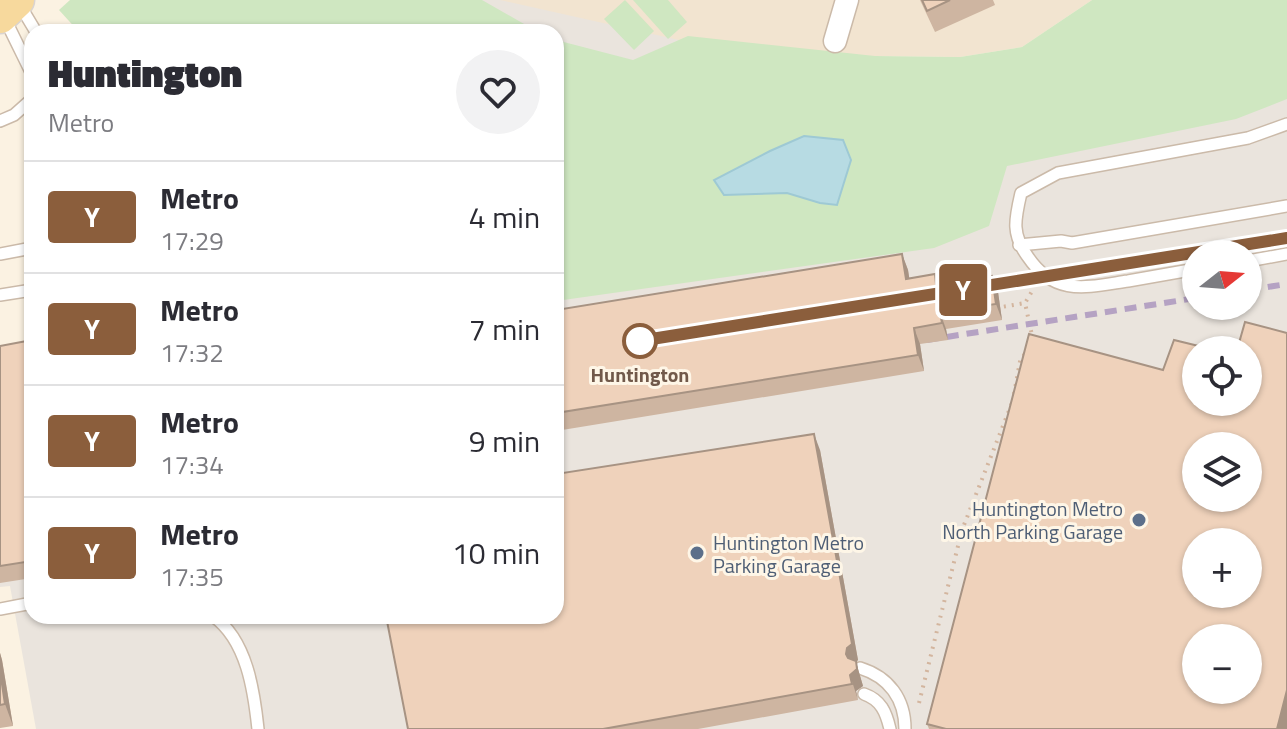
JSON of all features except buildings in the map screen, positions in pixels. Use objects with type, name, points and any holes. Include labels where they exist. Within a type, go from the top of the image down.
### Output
[{"type":"street","points":[[835,41],[847,0]]},
{"type":"lane","points":[[7,8],[26,24]]},
{"type":"lane","points":[[7,8],[24,53]]},
{"type":"lane","points":[[0,121],[24,106]]},
{"type":"lane","points":[[1182,271],[1083,288],[1059,284],[1037,270],[1019,245],[1014,221],[1021,193],[1058,173],[1248,138],[1287,124]]},
{"type":"lane","points":[[1019,245],[1061,241],[1072,243],[1287,206]]},
{"type":"lane","points":[[0,254],[24,250]]},
{"type":"lane","points":[[1262,258],[1287,254]]},
{"type":"lane","points":[[0,295],[24,291]]},
{"type":"lane","points":[[0,609],[24,604]]},
{"type":"lane","points":[[222,624],[242,652],[258,729]]},
{"type":"lane","points":[[860,668],[885,681],[898,696],[905,715],[905,729]]},
{"type":"lane","points":[[864,694],[875,698],[881,705],[890,729]]},
{"type":"path","points":[[916,714],[962,530],[1012,401],[1021,356],[1035,351],[1025,303],[994,308]]},
{"type":"shaded area","points":[[275,0],[500,0],[1100,134],[1287,17],[1287,729],[36,729],[10,586],[0,587],[0,350],[24,346],[24,624],[564,624],[564,24],[194,24]]},
{"type":"shaded area","points":[[482,0],[1092,0],[1022,47],[960,57],[633,60],[564,35],[564,24],[538,24]]},
{"type":"green space","points":[[70,0],[482,0],[524,24],[72,24],[59,10]]},
{"type":"green space","points":[[625,0],[654,31],[634,50],[604,19]]},
{"type":"green space","points":[[633,0],[668,0],[687,22],[668,39]]},
{"type":"green space","points":[[1092,0],[1287,0],[1287,99],[1236,119],[1007,166],[989,226],[934,248],[564,300],[564,42],[633,60],[688,36],[875,56],[960,57],[1022,47]]},
{"type":"water","points":[[804,136],[843,140],[851,160],[837,205],[787,193],[724,195],[714,180],[770,151]]},
{"type":"railway","points":[[975,288],[1287,238]]},
{"type":"railway","points":[[1262,288],[1287,284]]},
{"type":"railway","points":[[927,340],[1182,300]]},
{"type":"metro line","name":"Y","points":[[639,341],[1287,238]]},
{"type":"place","name":"Huntington","points":[[640,341]]},
{"type":"place","name":"Huntington Metro North Parking Garage","points":[[1139,520]]},
{"type":"place","name":"Huntington Metro Parking Garage","points":[[697,553]]}]
